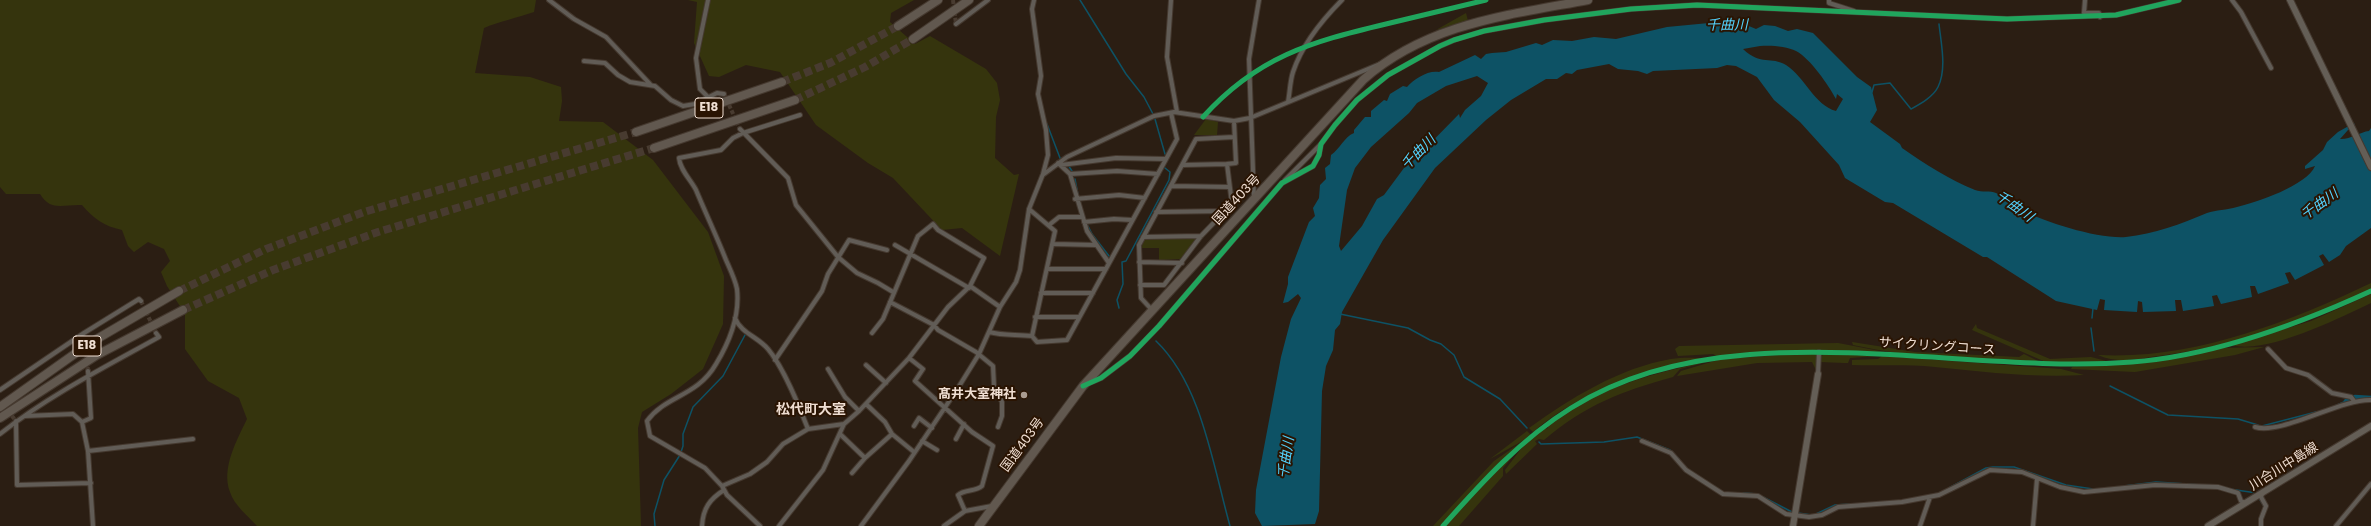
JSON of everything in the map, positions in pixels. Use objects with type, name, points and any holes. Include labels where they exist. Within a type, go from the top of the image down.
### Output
[{"type":"highway","points":[[898,26],[938,0]]},
{"type":"highway","points":[[913,39],[969,0]]},
{"type":"highway","name":"国道403号","points":[[978,526],[1083,386],[1318,128],[1382,62],[1412,45],[1448,29],[1558,3],[1588,0]]},
{"type":"highway","name":"E18","points":[[636,132],[782,82]]},
{"type":"highway","name":"E18","points":[[654,148],[796,100]]},
{"type":"highway","name":"E18","points":[[0,407],[90,343],[179,291]]},
{"type":"highway","name":"E18","points":[[0,418],[91,359],[183,310]]},
{"type":"main road","points":[[2290,0],[2371,167]]},
{"type":"main road","points":[[1793,526],[1818,374]]},
{"type":"main road","name":"川合川中島線","points":[[2208,526],[2371,426]]},
{"type":"street","points":[[548,0],[574,19],[606,37],[650,85]]},
{"type":"street","points":[[708,0],[696,58],[700,89],[709,98]]},
{"type":"street","points":[[956,24],[988,0]]},
{"type":"street","points":[[861,526],[932,428],[979,354],[1000,307],[1016,282],[1020,270],[1029,209],[1043,174],[1048,145],[1038,94],[1041,76],[1032,9],[1034,0]]},
{"type":"street","points":[[1171,0],[1167,57],[1177,112]]},
{"type":"street","points":[[1254,199],[1248,59],[1259,0]]},
{"type":"street","points":[[1288,102],[1293,71],[1307,45],[1330,11],[1342,0]]},
{"type":"street","points":[[1829,0],[1829,3],[1847,7],[1856,12]]},
{"type":"street","points":[[2085,0],[2084,13],[2099,13],[2100,17]]},
{"type":"street","points":[[1083,386],[1101,378],[1130,356],[1164,320],[1282,183],[1324,140],[1357,100],[1388,75],[1440,46],[1484,31],[1575,16],[1697,5],[2007,19],[2100,17],[2143,10],[2179,0]]},
{"type":"street","points":[[2232,0],[2241,12],[2271,68]]},
{"type":"street","points":[[584,61],[605,63],[623,78],[636,84],[650,85],[660,89],[671,100],[683,106],[696,104],[717,93],[724,94]]},
{"type":"street","points":[[1043,174],[1154,116],[1177,112],[1234,121],[1250,118],[1382,62]]},
{"type":"street","points":[[989,332],[1003,336],[1016,334],[1032,336],[1037,342],[1067,340],[1177,139],[1171,113]]},
{"type":"street","points":[[760,526],[727,496],[723,488],[705,468],[650,436],[647,421],[656,409],[693,390],[710,373],[727,342],[737,309],[736,287],[695,188],[680,165],[679,158],[721,150],[733,138],[743,133],[800,115]]},
{"type":"street","points":[[1183,165],[1236,163],[1234,121]]},
{"type":"street","points":[[1282,183],[1313,166],[1324,140],[1318,128]]},
{"type":"street","points":[[740,129],[788,178],[796,205],[838,257],[857,274],[878,283],[893,292]]},
{"type":"street","points":[[1152,310],[1141,298],[1139,245],[1196,139],[1234,137]]},
{"type":"street","points":[[1060,164],[1116,158],[1166,159]]},
{"type":"street","points":[[1060,164],[1070,174],[1076,199],[1087,231],[1109,263]]},
{"type":"street","points":[[1140,285],[1164,285],[1201,236],[1232,204],[1227,164]]},
{"type":"street","points":[[1070,174],[1117,170],[1158,174]]},
{"type":"street","points":[[1171,186],[1229,187]]},
{"type":"street","points":[[1076,199],[1118,195],[1145,198]]},
{"type":"street","points":[[1029,209],[1055,231],[1054,244],[1035,317],[1032,336]]},
{"type":"street","points":[[1156,212],[1225,211]]},
{"type":"street","points":[[1049,225],[1059,217],[1082,217]]},
{"type":"street","points":[[1084,222],[1114,219],[1132,220]]},
{"type":"street","points":[[779,526],[824,470],[844,424],[866,404],[909,358],[948,307],[969,287],[984,258],[938,230],[933,224],[920,232],[893,292],[883,319],[872,333]]},
{"type":"street","points":[[1143,237],[1201,236]]},
{"type":"street","points":[[775,360],[822,291],[828,274],[849,240],[886,250]]},
{"type":"street","points":[[1054,244],[1096,245]]},
{"type":"street","points":[[894,246],[969,287],[1000,307]]},
{"type":"street","points":[[1139,262],[1182,263]]},
{"type":"street","points":[[1048,269],[1106,269]]},
{"type":"street","points":[[1041,294],[1093,293]]},
{"type":"street","points":[[0,390],[139,299],[141,301]]},
{"type":"street","points":[[890,302],[934,325],[938,330],[979,354],[993,366],[994,386],[1002,402],[1002,416],[998,427]]},
{"type":"street","points":[[1035,317],[1080,317]]},
{"type":"street","points":[[735,318],[738,326],[768,349],[799,405],[808,429]]},
{"type":"street","points":[[0,434],[16,421],[88,376],[159,337],[156,333]]},
{"type":"street","points":[[2268,349],[2286,368],[2308,376],[2332,393],[2351,397],[2354,401]]},
{"type":"street","points":[[1818,374],[1819,352]]},
{"type":"street","points":[[909,358],[923,369],[915,381],[964,424],[993,446],[982,486],[976,490],[962,492],[958,495],[965,511]]},
{"type":"street","points":[[866,365],[886,383]]},
{"type":"street","points":[[828,369],[846,397],[858,411]]},
{"type":"street","points":[[82,422],[91,418],[88,371]]},
{"type":"street","points":[[2255,427],[2264,428],[2289,423],[2354,401],[2371,400]]},
{"type":"street","points":[[866,404],[885,422],[892,434],[914,452]]},
{"type":"street","points":[[25,416],[73,414],[82,422],[88,451],[93,526]]},
{"type":"street","points":[[914,426],[919,418],[932,428]]},
{"type":"street","points":[[16,421],[17,485],[91,483]]},
{"type":"street","points":[[702,526],[706,506],[713,497],[723,488],[750,474],[767,462],[783,444],[808,429],[844,424]]},
{"type":"street","points":[[956,439],[964,424]]},
{"type":"street","points":[[840,434],[866,458]]},
{"type":"street","points":[[852,472],[892,434]]},
{"type":"street","points":[[88,451],[193,439]]},
{"type":"street","points":[[922,441],[937,450]]},
{"type":"street","points":[[1642,441],[1671,454],[1686,470],[1723,494],[1758,496],[1786,514],[1795,516],[1822,515],[1838,507],[1902,502],[1939,495],[1990,470],[2022,472],[2036,479],[2060,487],[2084,492],[2155,485],[2218,487],[2238,493],[2241,501],[2246,504]]},
{"type":"street","points":[[2033,526],[2036,479]]},
{"type":"street","points":[[2336,526],[2371,484]]},
{"type":"street","points":[[2261,526],[2261,519],[2266,506],[2261,497],[2262,494]]},
{"type":"street","points":[[1920,526],[1930,497]]},
{"type":"street","points":[[944,526],[965,511],[993,506]]},
{"type":"shaded area","points":[[0,0],[536,0],[534,12],[484,28],[475,73],[530,77],[561,87],[562,101],[559,121],[603,122],[653,160],[708,232],[724,276],[723,324],[703,369],[671,394],[642,412],[638,428],[641,526],[257,526],[232,497],[227,473],[231,454],[247,419],[239,398],[208,381],[185,349],[185,314],[167,286],[161,272],[170,261],[164,249],[148,242],[134,252],[128,246],[122,230],[100,221],[82,205],[53,205],[44,200],[40,194],[6,194],[0,187]]},
{"type":"shaded area","points":[[688,0],[914,0],[891,13],[890,22],[915,44],[930,36],[986,69],[997,83],[1000,100],[996,117],[995,158],[1014,175],[1019,174],[1000,256],[962,228],[942,230],[893,178],[868,163],[816,125],[780,72],[746,65],[719,77],[709,76],[694,43],[697,2]]},
{"type":"shaded area","points":[[1466,13],[1468,21],[1436,30]]},
{"type":"shaded area","points":[[1206,119],[1218,122],[1217,135],[1194,135]]},
{"type":"shaded area","points":[[1194,238],[1196,241],[1180,259],[1159,260],[1159,248],[1141,248],[1145,239]]},
{"type":"shaded area","points":[[2371,283],[2371,290],[2345,302],[2291,323],[2236,340],[2180,353],[2131,360],[2111,359],[2098,355],[2133,355],[2204,345],[2272,325],[2339,298]]},
{"type":"shaded area","points":[[2371,294],[2371,303],[2322,326],[2264,345],[2246,347],[2232,345],[2311,321]]},
{"type":"shaded area","points":[[1976,324],[1977,328],[2050,359],[2091,357],[2110,362],[2048,363],[1972,330]]},
{"type":"shaded area","points":[[1852,342],[1915,352],[2019,357],[2024,354],[2038,361],[2037,364],[1945,359],[1876,350],[1853,345]]},
{"type":"shaded area","points":[[1838,343],[1885,352],[1819,350],[1750,353],[1719,357],[1713,354],[1678,356],[1675,349],[1679,346]]},
{"type":"shaded area","points":[[2264,347],[2235,355],[2135,372],[2071,369],[2072,367],[2136,363],[2222,348]]},
{"type":"shaded area","points":[[1816,354],[1816,370],[1812,362],[1757,363],[1677,376],[1681,371],[1721,359]]},
{"type":"shaded area","points":[[1825,354],[1876,356],[1850,358],[1848,363],[1820,362],[1821,356]]},
{"type":"shaded area","points":[[1882,356],[2061,369],[2084,375],[2047,376],[1991,373],[1925,366],[1852,365],[1852,360],[1878,359]]},
{"type":"shaded area","points":[[1708,358],[1661,369],[1616,384],[1573,404],[1552,417],[1533,432],[1529,428],[1579,395],[1633,369],[1671,359]]},
{"type":"shaded area","points":[[1711,361],[1680,369],[1673,377],[1620,394],[1590,408],[1544,440],[1539,439],[1535,441],[1537,444],[1506,474],[1505,470],[1527,441],[1541,430],[1548,428],[1548,425],[1566,412],[1605,392],[1626,384],[1668,371]]},
{"type":"shaded area","points":[[1527,431],[1531,435],[1526,439],[1490,459]]},
{"type":"shaded area","points":[[1520,443],[1471,491],[1441,526],[1433,526],[1494,461]]},
{"type":"shaded area","points":[[1519,449],[1503,468],[1503,476],[1459,526],[1444,526],[1468,499]]},
{"type":"water","name":"千曲川","points":[[1709,23],[1744,24],[1756,29],[1764,25],[1775,26],[1788,31],[1797,29],[1813,33],[1857,77],[1871,87],[1877,110],[1870,122],[1900,144],[1902,148],[1956,181],[1978,191],[1996,193],[2033,216],[2088,233],[2115,237],[2147,234],[2177,225],[2207,213],[2245,205],[2280,192],[2302,180],[2310,173],[2315,166],[2305,169],[2305,166],[2323,150],[2327,142],[2338,132],[2354,123],[2355,125],[2340,139],[2369,131],[2371,128],[2371,228],[2346,246],[2340,255],[2329,262],[2323,254],[2319,256],[2324,265],[2295,280],[2290,272],[2285,273],[2289,283],[2258,294],[2255,286],[2250,286],[2252,297],[2221,304],[2217,295],[2212,296],[2214,306],[2183,311],[2181,300],[2175,300],[2176,311],[2143,312],[2142,302],[2138,301],[2137,312],[2104,310],[2105,300],[2100,299],[2097,310],[2056,301],[1987,257],[1983,257],[1893,203],[1885,202],[1845,178],[1839,165],[1800,122],[1774,100],[1757,77],[1736,66],[1727,65],[1717,68],[1653,71],[1647,74],[1638,71],[1618,69],[1609,64],[1577,70],[1572,74],[1566,73],[1557,79],[1546,79],[1511,100],[1486,120],[1435,168],[1383,240],[1342,312],[1340,324],[1335,330],[1333,350],[1326,366],[1322,391],[1319,511],[1315,524],[1262,526],[1255,513],[1256,490],[1281,357],[1291,319],[1301,298],[1298,294],[1288,302],[1283,303],[1288,284],[1288,277],[1309,222],[1315,216],[1313,208],[1319,198],[1320,185],[1326,179],[1325,168],[1330,164],[1331,155],[1347,137],[1354,133],[1354,130],[1365,117],[1371,117],[1371,111],[1384,100],[1387,101],[1390,94],[1403,86],[1407,87],[1413,81],[1430,72],[1439,72],[1475,55],[1481,59],[1486,54],[1506,52],[1536,43],[1542,45],[1553,40],[1572,41],[1594,37],[1616,39],[1667,27]],"holes":[[[1760,46],[1773,46],[1792,49],[1807,60],[1819,73],[1836,99],[1837,94],[1843,99],[1836,111],[1828,108],[1822,103],[1799,76],[1786,65],[1781,62],[1755,57],[1743,49]],[[1477,76],[1488,83],[1481,96],[1465,110],[1460,118],[1459,114],[1411,163],[1404,168],[1384,195],[1377,199],[1362,226],[1341,251],[1339,246],[1347,190],[1355,168],[1371,147],[1409,113],[1417,103],[1446,86]]]},
{"type":"waterway","points":[[1080,0],[1126,74],[1144,97],[1153,114]]},
{"type":"waterway","points":[[1872,92],[1874,85],[1890,83],[1911,109],[1926,100],[1936,91],[1941,80],[1943,64],[1939,24]]},
{"type":"waterway","points":[[1155,119],[1165,154]]},
{"type":"waterway","points":[[1047,124],[1060,158]]},
{"type":"waterway","points":[[1068,165],[1072,171]]},
{"type":"waterway","points":[[1119,308],[1117,300],[1123,284],[1122,262],[1126,261],[1169,180],[1170,172],[1165,168]]},
{"type":"waterway","points":[[1075,179],[1078,195]]},
{"type":"waterway","points":[[1084,216],[1086,220]]},
{"type":"waterway","points":[[1088,226],[1092,234],[1109,256]]},
{"type":"waterway","points":[[2092,318],[2093,308]]},
{"type":"waterway","points":[[1340,314],[1408,328],[1441,344],[1454,355],[1464,377],[1500,399],[1527,428]]},
{"type":"waterway","points":[[2091,328],[2094,351]]},
{"type":"waterway","points":[[655,526],[654,514],[664,480],[680,455],[683,446],[683,434],[693,407],[723,376],[745,335]]},
{"type":"waterway","points":[[1156,341],[1172,359],[1185,380],[1195,403],[1204,428],[1230,526]]},
{"type":"waterway","points":[[2110,386],[2168,415],[2238,419],[2258,425]]},
{"type":"waterway","points":[[2355,397],[2371,398]]},
{"type":"waterway","points":[[2335,406],[2346,401]]},
{"type":"waterway","points":[[2262,426],[2316,412]]},
{"type":"waterway","points":[[1539,442],[1541,444],[1604,442],[1637,437],[1670,450],[1679,459]]},
{"type":"waterway","points":[[1949,488],[1986,468],[2014,467],[2066,485],[2093,489]]},
{"type":"waterway","points":[[2124,486],[2156,482],[2202,485]]},
{"type":"waterway","points":[[2229,489],[2257,493]]},
{"type":"waterway","points":[[1743,493],[1758,494]]},
{"type":"waterway","points":[[1763,497],[1792,512]]},
{"type":"waterway","points":[[2259,498],[2263,505]]},
{"type":"waterway","points":[[1816,514],[1835,505],[1851,504]]},
{"type":"waterway","points":[[1798,513],[1812,515]]},
{"type":"tunnel","points":[[953,0],[956,24]]},
{"type":"tunnel","points":[[782,82],[830,63],[898,26]]},
{"type":"tunnel","points":[[795,100],[865,67],[913,39]]},
{"type":"tunnel","points":[[724,94],[740,129]]},
{"type":"tunnel","points":[[179,291],[266,249],[364,212],[636,132]]},
{"type":"tunnel","points":[[183,310],[273,270],[378,232],[654,148]]},
{"type":"tunnel","points":[[141,301],[156,333]]},
{"type":"tunnel","points":[[85,337],[88,371]]},
{"type":"tunnel","points":[[8,411],[16,421]]},
{"type":"cycle path","points":[[1203,117],[1223,97],[1244,80],[1265,66],[1286,55],[1333,38],[1486,0]]},
{"type":"cycle path","points":[[1083,386],[1101,378],[1130,356],[1159,326],[1282,183],[1313,166],[1319,155],[1321,144],[1357,100],[1388,75],[1440,46],[1454,40],[1484,31],[1544,20],[1631,9],[1697,5],[2007,19],[2116,15],[2179,0]]},
{"type":"cycle path","name":"サイクリングコース","points":[[1443,526],[1472,493],[1535,433],[1571,408],[1633,378],[1701,361],[1772,353],[1845,353],[2064,364],[2132,362],[2162,359],[2224,346],[2254,337],[2314,316],[2371,291]]},
{"type":"place","name":"髙井大室神社","points":[[1024,395]]},
{"type":"district","name":"松代町大室","points":[[811,410]]}]
